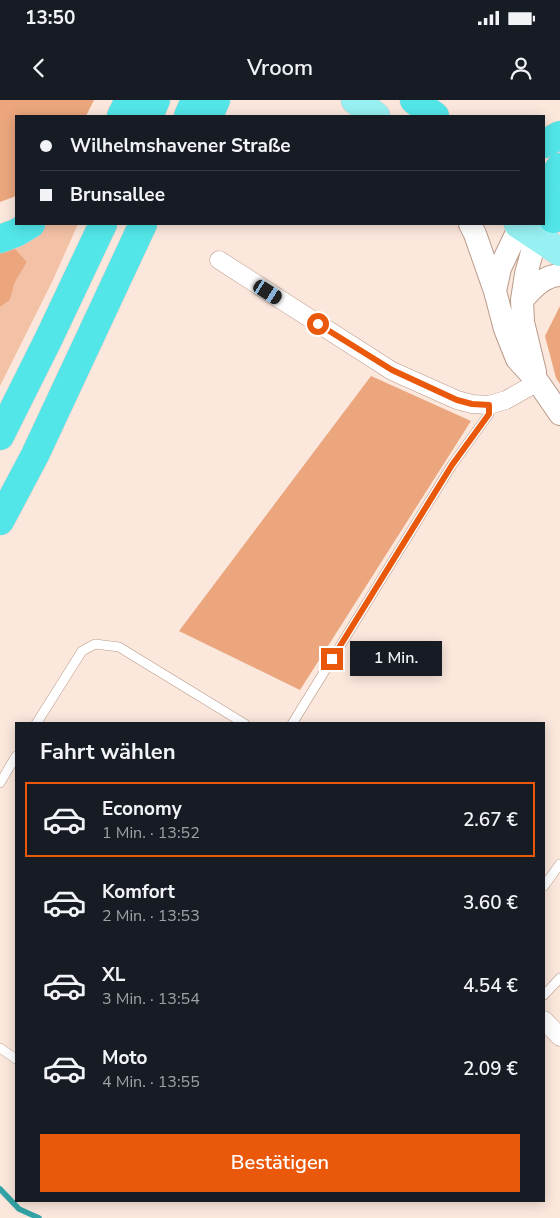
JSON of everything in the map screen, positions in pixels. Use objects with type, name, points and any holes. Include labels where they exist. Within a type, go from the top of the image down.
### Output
[{"type":"highway","points":[[122,115],[130,100]]},
{"type":"highway","points":[[149,115],[156,100]]},
{"type":"highway","points":[[188,115],[194,100]]},
{"type":"highway","points":[[209,115],[216,100]]},
{"type":"highway","points":[[414,100],[434,115]]},
{"type":"highway","points":[[545,143],[560,135]]},
{"type":"highway","points":[[545,189],[560,167]]},
{"type":"highway","points":[[0,239],[29,225]]},
{"type":"highway","points":[[0,436],[50,338],[103,225]]},
{"type":"highway","points":[[0,521],[35,455],[142,225]]},
{"type":"main road","points":[[354,100],[375,115]]},
{"type":"main road","points":[[400,100],[420,115]]},
{"type":"street","points":[[470,225],[495,291],[505,328],[517,359],[538,382],[560,414]]},
{"type":"street","points":[[495,291],[500,268],[542,225]]},
{"type":"street","points":[[538,382],[523,322],[522,300],[526,274],[542,225]]},
{"type":"street","points":[[219,260],[392,370],[457,400],[472,404],[489,405],[506,400],[538,382]]},
{"type":"street","points":[[522,300],[542,280],[553,275],[560,275]]},
{"type":"street","points":[[545,1021],[560,1037]]},
{"type":"lane","points":[[293,722],[452,465],[489,414],[489,405]]},
{"type":"lane","points":[[37,722],[82,651],[95,644],[119,647],[242,722]]},
{"type":"lane","points":[[0,783],[15,758]]},
{"type":"lane","points":[[545,885],[560,864]]},
{"type":"lane","points":[[545,994],[560,978]]},
{"type":"lane","points":[[0,1048],[15,1058]]},
{"type":"shaded area","points":[[0,100],[94,100],[86,115],[15,115],[15,196],[0,202]]},
{"type":"shaded area","points":[[39,225],[78,225],[52,282],[0,386],[0,307],[10,300],[15,282],[27,262],[10,243]]},
{"type":"shaded area","points":[[10,243],[27,262],[15,282],[10,300],[0,307],[0,246]]},
{"type":"shaded area","points":[[560,306],[560,384],[556,378],[545,336]]},
{"type":"shaded area","points":[[371,376],[471,421],[300,690],[179,631]]},
{"type":"waterway","points":[[0,1189],[19,1209],[39,1218]]},
{"type":"route","points":[[318,324],[392,370],[457,400],[472,404],[489,405],[489,414],[452,465],[332,659]]}]
